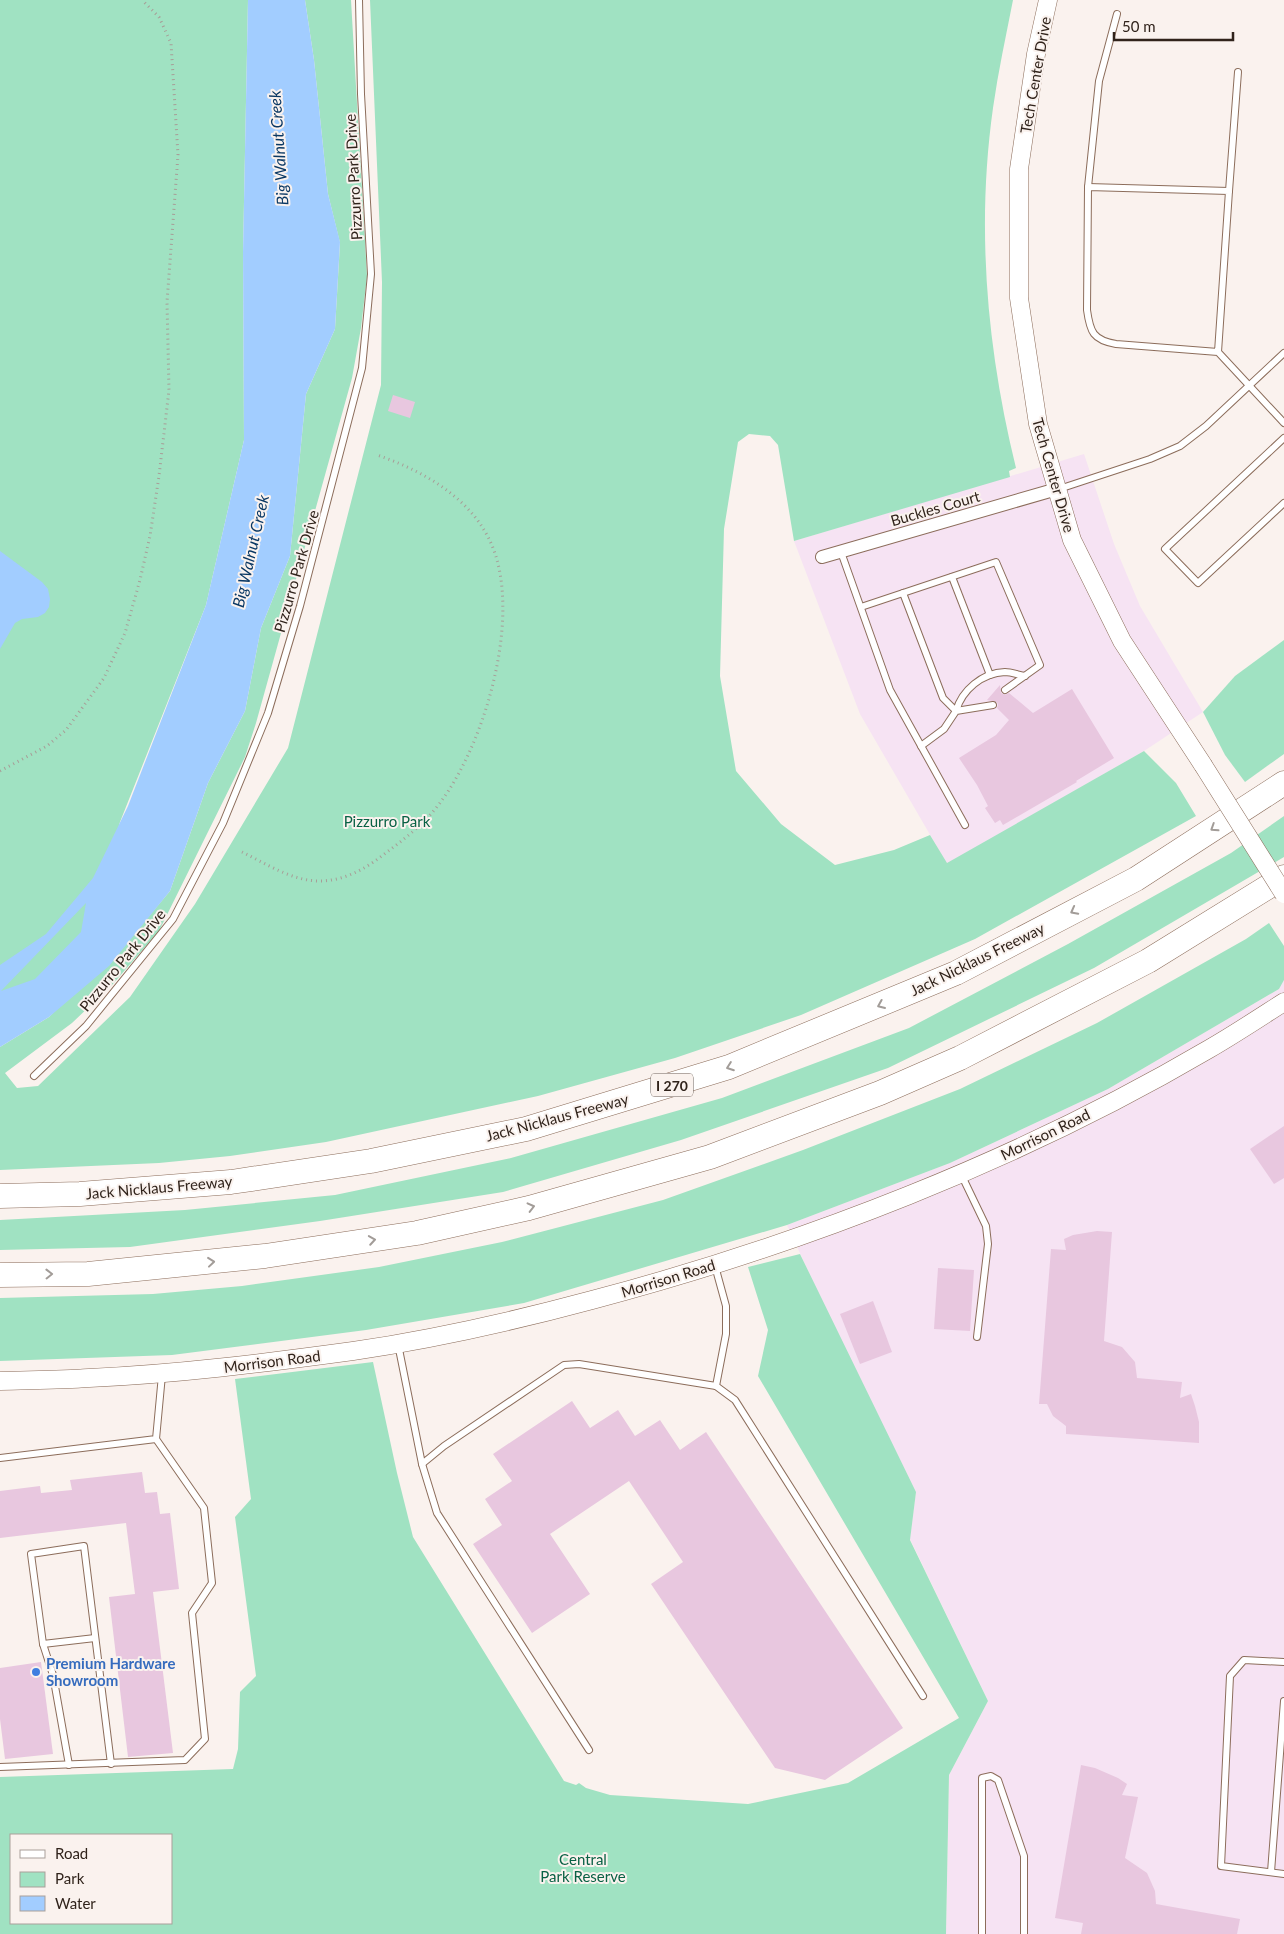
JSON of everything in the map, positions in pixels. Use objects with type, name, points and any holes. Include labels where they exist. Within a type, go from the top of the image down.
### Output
[{"type":"highway","name":"Jack Nicklaus Freeway","points":[[0,1196],[80,1194],[231,1182],[371,1161],[526,1129],[730,1068],[956,973],[1136,879],[1284,783]]},
{"type":"highway","points":[[0,1275],[88,1274],[246,1258],[417,1233],[529,1208],[710,1157],[880,1093],[960,1058],[1148,961],[1284,877]]},
{"type":"street","name":"Tech Center Drive","points":[[1048,0],[1036,54],[1019,169],[1019,298],[1038,424],[1072,540],[1122,641],[1284,894]]},
{"type":"street","name":"Buckles Court","points":[[822,557],[1058,489]]},
{"type":"street","name":"Morrison Road","points":[[0,1380],[90,1378],[162,1372],[232,1366],[355,1350],[533,1316],[648,1286],[780,1244],[886,1205],[1026,1144],[1138,1089],[1210,1049],[1284,1002]]},
{"type":"lane","name":"Pizzurro Park Drive","points":[[34,1076],[86,1026],[173,919],[223,823],[268,713],[306,582],[362,368],[371,274],[359,0]]},
{"type":"lane","points":[[1117,14],[1099,81],[1088,187],[1087,310],[1089,327],[1093,335],[1107,343],[1218,352],[1284,422]]},
{"type":"lane","points":[[1218,352],[1238,72]]},
{"type":"lane","points":[[1088,187],[1229,191]]},
{"type":"lane","points":[[1058,489],[1150,459],[1180,446],[1206,426],[1284,353]]},
{"type":"lane","points":[[1284,438],[1165,549],[1198,583],[1284,503]]},
{"type":"lane","points":[[841,552],[890,690],[965,826]]},
{"type":"lane","points":[[861,607],[996,562],[1040,665],[1006,690]]},
{"type":"lane","points":[[952,576],[990,675]]},
{"type":"lane","points":[[903,593],[943,698],[956,711]]},
{"type":"lane","points":[[921,746],[944,729],[956,711],[960,699],[968,689],[990,675],[1006,672],[1025,676]]},
{"type":"lane","points":[[956,711],[993,705]]},
{"type":"lane","points":[[960,1173],[986,1226],[988,1244],[976,1337]]},
{"type":"lane","points":[[715,1264],[726,1306],[726,1334],[716,1386]]},
{"type":"lane","points":[[398,1343],[422,1464],[436,1513],[588,1750]]},
{"type":"lane","points":[[422,1464],[444,1446],[564,1365],[579,1364],[716,1386],[735,1400],[923,1696]]},
{"type":"lane","points":[[0,1767],[186,1760],[205,1739],[192,1613],[212,1584],[204,1508],[156,1439],[162,1372]]},
{"type":"lane","points":[[0,1458],[156,1439]]},
{"type":"lane","points":[[69,1765],[53,1675],[43,1644],[31,1554],[84,1546],[111,1764]]},
{"type":"lane","points":[[43,1644],[95,1638]]},
{"type":"lane","points":[[1284,1662],[1244,1660],[1230,1676],[1221,1866],[1284,1874]]},
{"type":"lane","points":[[1271,1872],[1282,1748],[1284,1701]]},
{"type":"lane","points":[[982,1934],[982,1778],[991,1776],[998,1780],[1024,1856],[1024,1934]]},
{"type":"path","points":[[0,771],[26,758],[66,730],[104,678],[125,633],[150,536],[169,390],[167,302],[178,155],[171,43],[159,17],[142,0]]},
{"type":"path","points":[[242,852],[296,877],[307,880],[334,879],[358,872],[397,845],[431,814],[458,772],[478,728],[494,676],[503,623],[502,580],[489,538],[461,501],[445,488],[394,461],[377,455]]},
{"type":"shaded area","points":[[1084,454],[1114,544],[1140,606],[1203,712],[1144,751],[947,864],[860,714],[794,541]]},
{"type":"shaded area","points":[[1284,980],[1284,1934],[946,1934],[949,1775],[988,1701],[910,1539],[916,1492],[827,1312],[787,1225],[950,1163],[1108,1089],[1279,989]]},
{"type":"green space","points":[[0,0],[248,0],[243,252],[244,440],[206,605],[120,822],[87,933],[36,988],[0,992]]},
{"type":"green space","name":"Pizzurro Park","points":[[305,0],[351,0],[367,276],[361,328],[352,378],[245,757],[159,931],[112,985],[72,1023],[5,1073],[17,1088],[38,1086],[130,997],[195,904],[288,748],[381,385],[382,282],[370,0],[1013,0],[993,108],[985,199],[985,244],[991,334],[1006,424],[1016,468],[1009,471],[1010,477],[794,541],[778,445],[770,436],[749,434],[738,442],[724,529],[720,676],[736,771],[781,824],[835,865],[894,850],[930,835],[947,863],[1144,751],[1176,783],[1196,816],[975,939],[801,1015],[675,1058],[538,1096],[326,1142],[230,1156],[159,1163],[0,1170],[0,1047],[49,1017],[144,922],[170,891],[208,783],[245,711],[261,628],[290,556],[306,394],[335,329],[340,243],[328,194],[314,60]]},
{"type":"green space","points":[[1284,640],[1284,754],[1245,782],[1225,755],[1203,712],[1235,676]]},
{"type":"green space","points":[[1284,816],[1284,857],[1094,968],[888,1068],[681,1140],[503,1192],[320,1221],[130,1247],[0,1250],[0,1220],[185,1210],[335,1195],[511,1158],[722,1098],[909,1028],[1068,944],[1231,853]]},
{"type":"green space","points":[[1269,923],[1284,946],[1284,980],[1279,989],[1108,1089],[950,1163],[787,1225],[524,1303],[366,1330],[172,1355],[0,1361],[0,1298],[153,1294],[242,1286],[379,1267],[502,1242],[663,1200],[803,1150],[960,1089],[1097,1023],[1246,939]]},
{"type":"green space","name":"Central Park Reserve","points":[[800,1254],[916,1492],[910,1540],[988,1701],[949,1775],[946,1934],[0,1934],[0,1777],[233,1769],[238,1749],[240,1692],[256,1676],[235,1517],[251,1499],[235,1379],[373,1362],[413,1537],[564,1781],[576,1785],[579,1783],[586,1788],[610,1795],[748,1804],[848,1783],[959,1718],[758,1376],[768,1330],[748,1267]]},
{"type":"water","name":"Big Walnut Creek","points":[[248,0],[305,0],[314,60],[328,194],[340,242],[335,329],[306,394],[290,556],[261,628],[245,711],[208,783],[170,891],[109,966],[49,1017],[0,1047],[0,965],[46,934],[93,878],[128,806],[206,605],[244,440],[243,252]],"holes":[[[86,903],[81,932],[35,979],[1,991]]]},
{"type":"water","points":[[0,551],[42,582],[48,589],[50,599],[49,607],[45,613],[38,617],[22,619],[15,623],[0,649]]},
{"type":"building","points":[[393,395],[415,402],[410,418],[388,411]]},
{"type":"building","points":[[1000,685],[1001,693],[1005,695],[1009,693],[1033,713],[1072,689],[1114,758],[1003,825],[1000,820],[995,823],[985,808],[988,806],[959,758],[996,735],[1009,720],[997,708],[997,702],[987,700]]},
{"type":"building","points":[[1284,1126],[1284,1178],[1274,1184],[1250,1149]]},
{"type":"building","points":[[1097,1231],[1112,1232],[1104,1341],[1122,1347],[1135,1362],[1137,1378],[1182,1382],[1180,1398],[1191,1394],[1199,1422],[1199,1443],[1066,1434],[1066,1426],[1053,1416],[1047,1404],[1039,1404],[1051,1249],[1066,1250],[1064,1239],[1073,1235]]},
{"type":"building","points":[[938,1268],[974,1270],[970,1331],[934,1329]]},
{"type":"building","points":[[873,1301],[892,1352],[860,1364],[840,1314]]},
{"type":"building","points":[[572,1401],[590,1428],[618,1410],[635,1436],[660,1420],[680,1450],[706,1432],[903,1728],[825,1780],[775,1768],[651,1584],[683,1562],[629,1481],[550,1534],[590,1594],[532,1633],[473,1544],[502,1525],[485,1499],[512,1481],[493,1454]]},
{"type":"building","points":[[142,1472],[145,1493],[157,1492],[160,1514],[170,1513],[179,1589],[153,1592],[173,1753],[128,1757],[109,1597],[135,1594],[126,1523],[0,1538],[0,1491],[40,1486],[41,1493],[72,1490],[70,1480]]},
{"type":"building","points":[[41,1662],[53,1754],[5,1759],[0,1719],[0,1668]]},
{"type":"building","points":[[1081,1765],[1095,1768],[1118,1778],[1127,1784],[1122,1795],[1138,1797],[1125,1858],[1147,1873],[1155,1891],[1156,1904],[1240,1919],[1237,1934],[1081,1934],[1083,1923],[1055,1918]]},
{"type":"place","name":"Premium Hardware Showroom","points":[[36,1672]]}]
